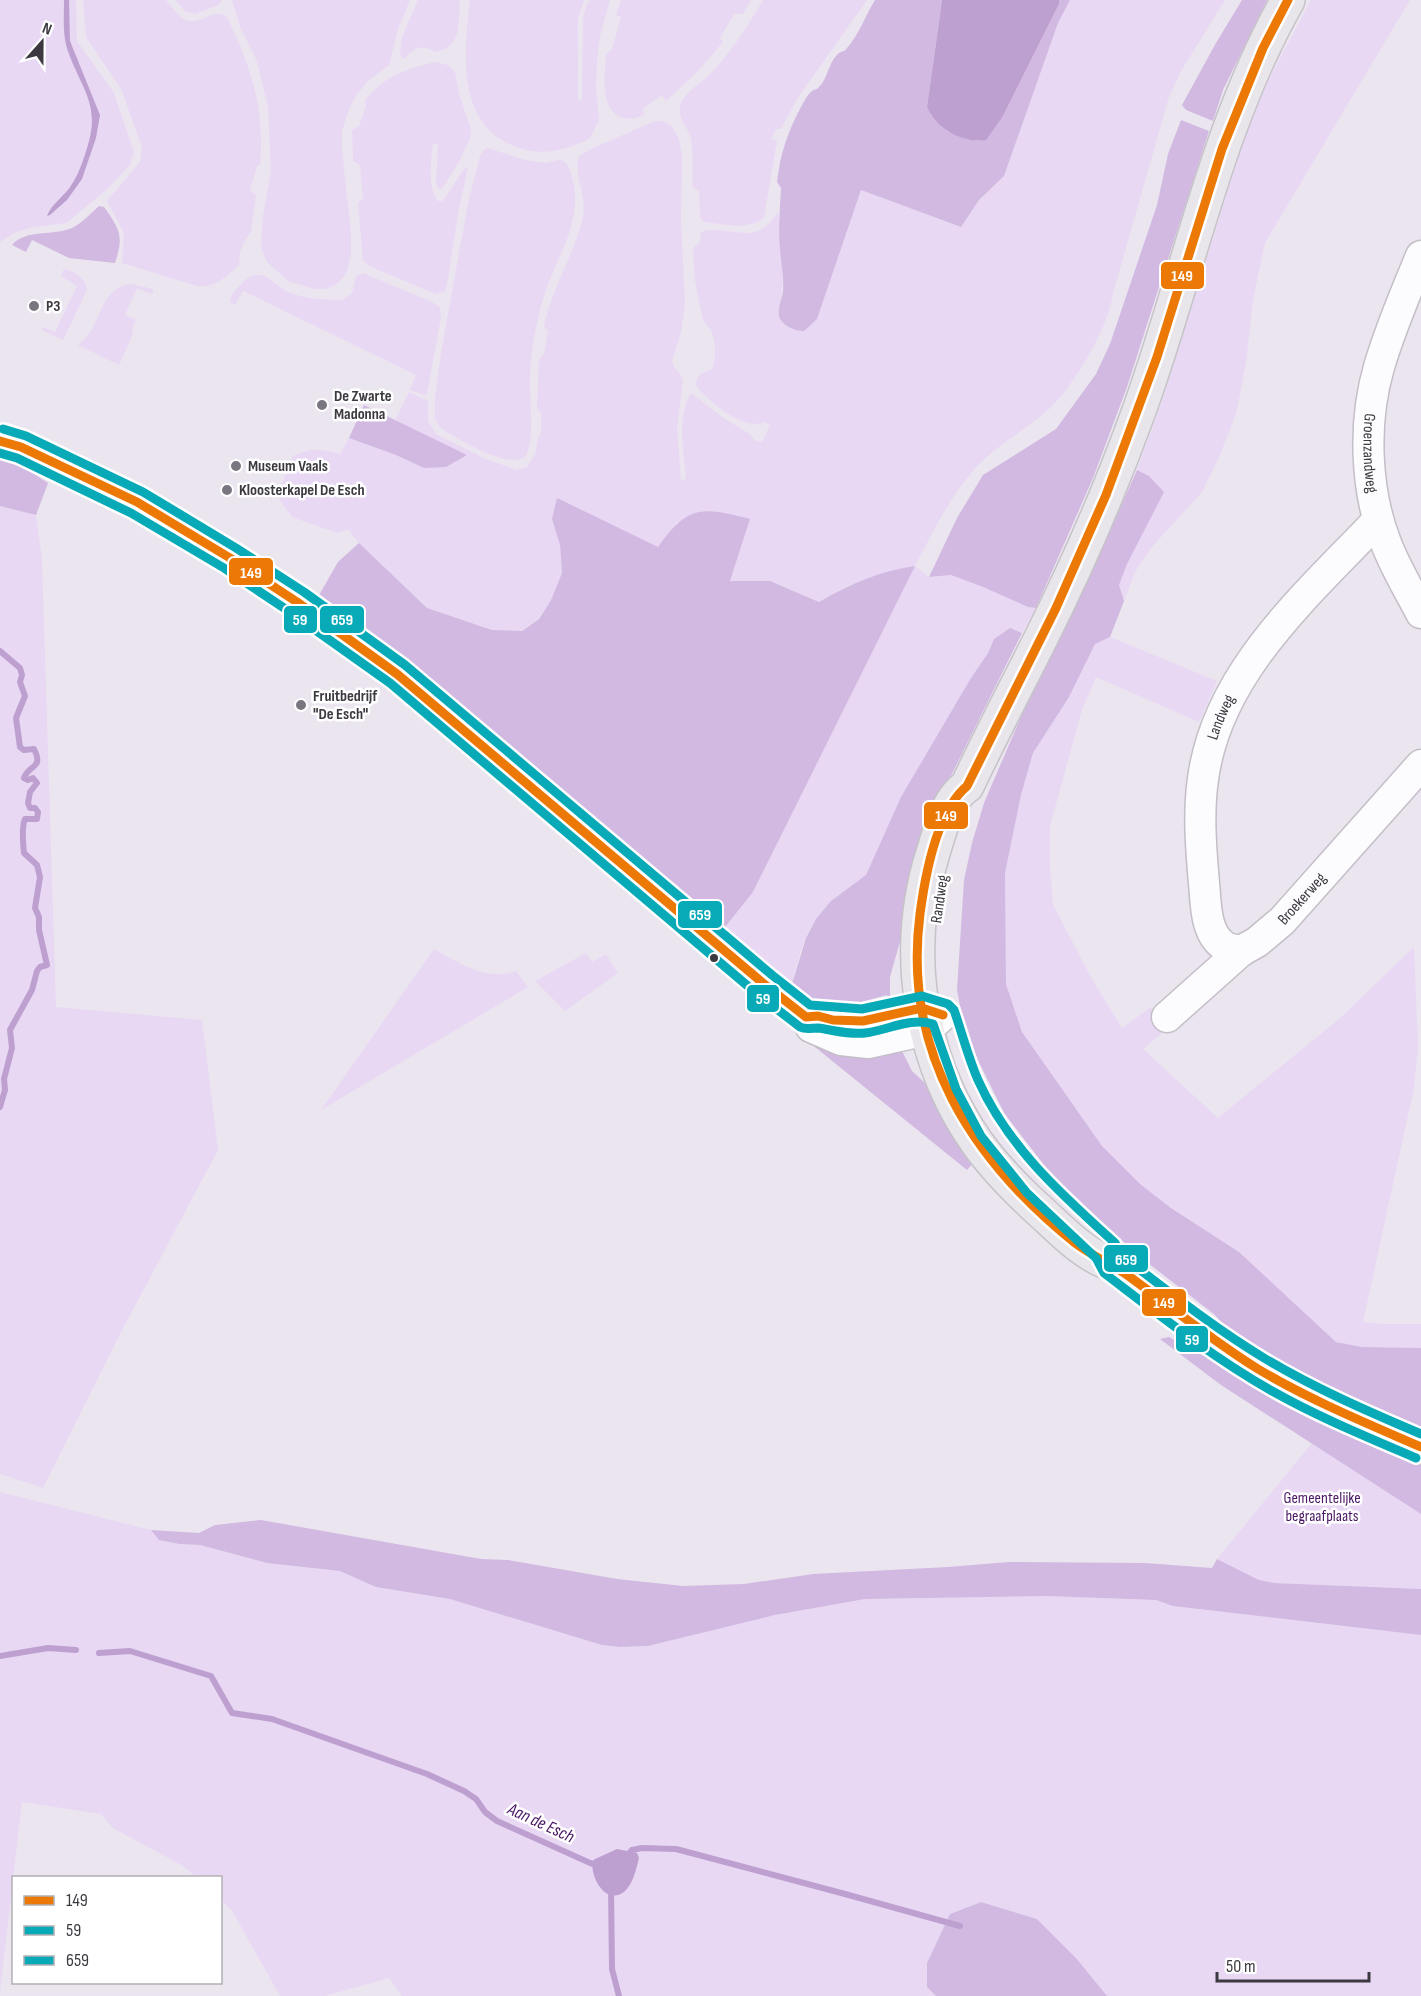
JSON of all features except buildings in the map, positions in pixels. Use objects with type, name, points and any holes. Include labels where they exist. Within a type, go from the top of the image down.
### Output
[{"type":"main road","name":"Randweg","points":[[1288,0],[1253,69],[1228,132],[1156,360],[1104,502],[1043,635],[967,786],[968,797],[946,863],[937,912],[931,1018],[954,1053],[967,1085],[991,1129],[1035,1185],[1106,1251],[1113,1264],[1202,1332],[1259,1369],[1320,1402],[1421,1447]]},
{"type":"street","name":"Groenzandweg","points":[[1421,256],[1379,369],[1372,404],[1369,442],[1370,470],[1378,520],[1386,544],[1421,613]]},
{"type":"street","points":[[0,441],[21,447],[137,502],[230,558],[315,615],[397,674],[764,984],[807,1017],[863,1021],[931,1018]]},
{"type":"street","name":"Landweg","points":[[1241,951],[1225,947],[1213,935],[1208,917],[1200,822],[1203,779],[1209,746],[1231,692],[1246,668],[1297,606],[1378,520]]},
{"type":"street","name":"Broekerweg","points":[[1167,1017],[1241,951],[1257,942],[1282,921],[1421,765]]},
{"type":"green space","points":[[0,0],[76,0],[77,41],[114,93],[134,152],[130,165],[105,191],[66,223],[33,227],[14,233],[0,242]]},
{"type":"green space","points":[[83,0],[166,0],[182,18],[188,21],[200,20],[216,14],[227,17],[243,53],[254,88],[261,144],[260,165],[257,166],[250,190],[256,195],[251,232],[240,252],[239,265],[215,284],[197,286],[122,263],[124,233],[107,201],[140,162],[142,147],[121,89],[86,37]]},
{"type":"green space","points":[[175,0],[222,0],[218,5],[195,14],[185,11]]},
{"type":"green space","points":[[232,0],[410,0],[398,29],[389,65],[369,80],[357,94],[342,131],[351,255],[344,277],[326,289],[314,289],[288,281],[267,262],[261,248],[263,215],[271,171],[268,107],[257,61],[241,29]]},
{"type":"green space","points":[[418,0],[460,0],[459,25],[455,39],[444,49],[435,52],[426,48],[418,48],[405,59],[400,55],[402,37]]},
{"type":"green space","points":[[470,0],[584,0],[578,19],[578,101],[582,100],[583,18],[586,6],[590,0],[610,0],[600,36],[597,60],[596,89],[599,120],[590,138],[573,146],[537,152],[519,148],[498,138],[484,123],[474,106],[468,86],[466,43]]},
{"type":"green space","points":[[621,0],[751,0],[743,14],[734,14],[720,38],[723,42],[698,71],[666,101],[662,95],[642,109],[645,114],[630,119],[614,113],[606,99],[605,90],[606,54],[612,49],[621,17],[616,15]]},
{"type":"green space","points":[[763,0],[867,0],[797,99],[781,129],[776,129],[771,139],[777,141],[764,217],[752,224],[744,225],[704,222],[700,217],[699,191],[693,188],[691,138],[680,116],[681,103],[686,95],[706,78],[730,51]]},
{"type":"green space","points":[[1070,0],[1225,0],[1181,71],[1169,97],[1109,310],[1097,340],[1059,399],[990,454],[963,483],[915,566],[929,577],[951,575],[1028,607],[1036,608],[1022,633],[1010,628],[994,639],[866,875],[827,908],[811,927],[800,952],[791,987],[722,931],[753,892],[914,566],[847,586],[820,602],[770,581],[730,581],[750,519],[677,522],[658,547],[552,519],[560,545],[562,573],[551,600],[538,619],[521,631],[492,630],[427,608],[359,543],[348,529],[337,533],[292,517],[277,496],[293,456],[316,450],[340,454],[349,438],[424,468],[467,456],[395,421],[409,392],[428,401],[428,421],[436,434],[486,459],[517,470],[527,467],[535,454],[541,432],[541,413],[537,408],[539,359],[544,354],[548,331],[544,327],[546,317],[576,241],[583,216],[584,208],[578,170],[579,156],[655,121],[662,121],[672,126],[679,139],[682,155],[681,219],[685,304],[681,332],[672,361],[683,381],[677,427],[681,480],[686,479],[682,424],[686,403],[691,393],[722,417],[750,434],[754,440],[762,442],[770,425],[764,422],[747,423],[737,419],[708,399],[696,385],[699,376],[712,369],[715,350],[711,330],[703,321],[695,281],[693,248],[700,242],[701,232],[723,230],[752,233],[769,223],[778,212],[782,288],[778,312],[817,319],[861,190],[961,227],[979,200],[1004,176],[1058,23]]},
{"type":"green space","points":[[1311,0],[1410,0],[1265,243],[1253,300],[1246,363],[1236,414],[1220,455],[1202,492],[1151,548],[1135,572],[1124,601],[1119,585],[1127,564],[1149,476],[1137,470],[1162,401],[1246,133],[1268,81]]},
{"type":"green space","points":[[435,62],[448,65],[455,72],[459,94],[471,130],[470,138],[460,160],[442,189],[438,188],[436,183],[438,144],[433,144],[431,181],[438,201],[443,201],[464,169],[468,167],[447,285],[445,291],[436,294],[369,266],[363,260],[358,203],[363,198],[360,165],[353,161],[352,130],[359,126],[366,106],[365,101],[380,85],[405,71]]},
{"type":"green space","points":[[487,148],[526,160],[545,163],[564,161],[571,173],[575,193],[572,224],[548,284],[538,318],[531,366],[530,440],[525,457],[517,460],[496,457],[474,447],[446,432],[435,419],[435,398],[441,353],[468,203],[480,156]]},
{"type":"green space","points":[[64,269],[79,276],[87,290],[63,340],[42,330],[43,327],[55,332],[77,286],[61,276]]},
{"type":"green space","points":[[363,273],[440,307],[441,317],[427,394],[410,390],[416,375],[243,291],[235,305],[230,302],[231,295],[239,286],[255,275],[264,276],[295,295],[315,299],[342,300],[352,293],[356,276]]},
{"type":"green space","points":[[132,284],[153,289],[154,292],[151,294],[137,288],[125,315],[136,320],[132,329],[133,334],[119,365],[78,345],[93,327],[109,296],[122,286]]},
{"type":"green space","points":[[0,506],[36,515],[42,559],[56,1007],[202,1020],[218,1150],[120,1334],[43,1488],[0,1474]]},
{"type":"green space","points":[[1110,637],[1217,681],[1199,722],[1096,677],[1082,710],[1050,826],[1053,905],[1092,979],[1122,1028],[1151,1007],[1167,1029],[1143,1049],[1218,1118],[1339,1019],[1414,947],[1418,1047],[1414,1088],[1363,1322],[1421,1324],[1421,1348],[1362,1347],[1336,1342],[1239,1252],[1171,1208],[1140,1184],[1102,1146],[1022,1032],[1006,984],[1005,873],[1021,795],[1033,753],[1069,697],[1095,644]]},
{"type":"green space","points":[[434,949],[463,965],[485,973],[506,974],[516,971],[528,987],[321,1110]]},
{"type":"green space","points":[[586,953],[592,962],[606,954],[618,973],[565,1011],[535,981]]},
{"type":"green space","name":"Gemeentelijke begraafplaats","points":[[1312,1443],[1421,1514],[1421,1589],[1274,1583],[1259,1580],[1217,1559]]},
{"type":"green space","points":[[0,1492],[151,1530],[160,1540],[200,1545],[267,1563],[340,1571],[376,1587],[450,1599],[602,1645],[619,1647],[649,1646],[775,1615],[865,1599],[1047,1596],[1156,1600],[1173,1606],[1421,1635],[1421,1996],[1107,1996],[1076,1958],[1037,1919],[981,1902],[950,1914],[927,1963],[927,1987],[936,1996],[402,1996],[389,1978],[325,1996],[280,1996],[231,1909],[222,1901],[222,1876],[195,1876],[183,1866],[113,1828],[101,1814],[22,1802],[0,1992]]},
{"type":"shaded area","points":[[64,0],[69,0],[70,41],[100,115],[96,138],[82,179],[67,200],[47,216],[77,174],[92,128],[92,116],[87,96],[65,41]]},
{"type":"shaded area","points":[[875,0],[942,0],[927,107],[936,121],[948,131],[963,138],[979,141],[1003,116],[1059,0],[1070,0],[1058,23],[1004,176],[979,200],[961,227],[861,190],[817,319],[804,331],[797,330],[790,328],[779,316],[783,286],[779,234],[781,188],[777,182],[782,152],[796,116],[806,99],[822,83],[838,53],[846,50],[852,42]]},
{"type":"shaded area","points":[[942,0],[1059,0],[1003,116],[986,140],[977,141],[951,133],[936,122],[927,107]]},
{"type":"shaded area","points":[[1242,0],[1267,0],[1223,90],[1213,121],[1186,110],[1182,105]]},
{"type":"shaded area","points":[[1181,120],[1209,131],[1127,387],[1093,478],[1036,608],[1028,607],[951,575],[929,577],[957,518],[983,475],[1056,429],[1096,374],[1110,344],[1157,205],[1168,154]]},
{"type":"shaded area","points":[[99,206],[104,207],[119,233],[115,263],[69,258],[32,240],[26,252],[12,245],[24,237],[72,228]]},
{"type":"shaded area","points":[[364,405],[467,455],[446,467],[424,468],[349,438]]},
{"type":"shaded area","points":[[0,452],[48,483],[36,515],[0,506]]},
{"type":"shaded area","points":[[1137,470],[1149,476],[1164,492],[1127,564],[1119,585],[1124,601],[1110,637],[1095,644],[1069,697],[1033,753],[1021,795],[1005,873],[1006,984],[1022,1032],[1102,1146],[1140,1184],[1171,1208],[1239,1252],[1336,1342],[1362,1347],[1421,1348],[1421,1431],[1311,1380],[1233,1336],[1214,1314],[1144,1260],[1057,1182],[1004,1113],[966,1036],[957,990],[964,880],[984,803],[1020,719],[1090,576]]},
{"type":"shaded area","points":[[557,498],[658,547],[678,523],[698,512],[720,512],[750,519],[730,581],[770,581],[819,602],[866,579],[915,566],[753,892],[722,931],[318,597],[338,562],[359,543],[427,608],[492,630],[522,631],[539,619],[551,600],[562,573],[560,545],[552,519]]},
{"type":"shaded area","points":[[1010,628],[1022,633],[941,796],[890,977],[890,1002],[887,995],[857,1003],[814,1000],[791,987],[806,938],[816,919],[831,901],[866,875],[901,797],[988,653],[994,639]]},
{"type":"shaded area","points":[[765,1003],[901,1049],[912,1071],[924,1082],[953,1131],[975,1161],[967,1170],[763,1005]]},
{"type":"shaded area","points":[[1169,1337],[1319,1419],[1364,1441],[1421,1463],[1421,1514],[1221,1385],[1160,1339]]},
{"type":"shaded area","points":[[261,1520],[481,1559],[508,1560],[617,1579],[683,1586],[744,1584],[813,1574],[1009,1562],[1145,1563],[1212,1568],[1217,1559],[1259,1580],[1274,1583],[1421,1589],[1421,1635],[1173,1606],[1156,1600],[1047,1596],[865,1599],[775,1615],[648,1646],[619,1647],[602,1645],[450,1599],[376,1587],[340,1571],[267,1563],[200,1545],[159,1540],[151,1530],[199,1533],[215,1525]]},
{"type":"shaded area","points":[[617,1849],[637,1853],[639,1858],[634,1877],[627,1889],[617,1895],[611,1895],[600,1887],[592,1866],[593,1860]]},
{"type":"shaded area","points":[[981,1902],[1037,1919],[1076,1958],[1107,1996],[936,1996],[927,1987],[927,1963],[950,1914]]},
{"type":"waterway","points":[[0,651],[20,668],[22,675],[20,682],[25,696],[16,718],[20,747],[24,750],[34,749],[37,755],[37,763],[24,778],[28,780],[33,778],[37,783],[30,792],[28,803],[30,808],[35,808],[38,812],[37,819],[25,819],[23,840],[24,853],[37,865],[40,877],[35,908],[39,917],[39,930],[47,965],[40,967],[37,971],[32,990],[10,1030],[12,1048],[0,1107]]},
{"type":"waterway","name":"Aan de Esch","points":[[0,1656],[48,1648],[76,1650]]},
{"type":"waterway","name":"Aan de Esch","points":[[99,1653],[130,1651],[211,1676],[232,1713],[272,1719],[427,1774],[476,1799],[485,1812],[497,1821],[599,1867]]},
{"type":"waterway","name":"Aan de Esch","points":[[626,1857],[632,1850],[642,1848],[676,1849],[960,1926]]},
{"type":"waterway","points":[[611,1886],[612,1969],[619,1996]]},
{"type":"transit line","name":"149","points":[[1288,0],[1263,48],[1222,149],[1157,357],[1106,495],[1056,608],[967,786],[956,797],[940,828],[929,864],[922,899],[917,964],[922,1012],[934,1057],[952,1099],[976,1139],[1005,1176],[1038,1211],[1075,1243],[1130,1277],[1209,1336],[1258,1369],[1318,1401],[1421,1447]]},
{"type":"transit line","name":"659","points":[[3,429],[26,436],[143,492],[304,592],[405,665],[810,1005],[862,1009],[922,996],[948,1004],[954,1010],[978,1080],[1004,1127],[1056,1188],[1115,1243],[1122,1256],[1209,1322],[1264,1358],[1321,1389],[1421,1434]]},
{"type":"transit line","name":"149","points":[[0,441],[21,447],[137,502],[230,558],[297,602],[397,674],[806,1017],[818,1016],[833,1020],[863,1021],[922,1008],[943,1015]]},
{"type":"transit line","name":"59","points":[[0,453],[17,458],[131,513],[224,568],[390,683],[756,993],[800,1027],[859,1033],[916,1022],[933,1024],[956,1089],[981,1136],[1027,1193],[1096,1258],[1104,1273],[1186,1335],[1250,1378],[1325,1418],[1416,1458]]},
{"type":"place","name":"P3","points":[[34,306]]},
{"type":"place","name":"De Zwarte Madonna","points":[[322,405]]},
{"type":"place","name":"Museum Vaals","points":[[236,466]]},
{"type":"place","name":"Kloosterkapel De Esch","points":[[227,490]]},
{"type":"place","name":"Fruitbedrijf \"De Esch\"","points":[[301,705]]}]
